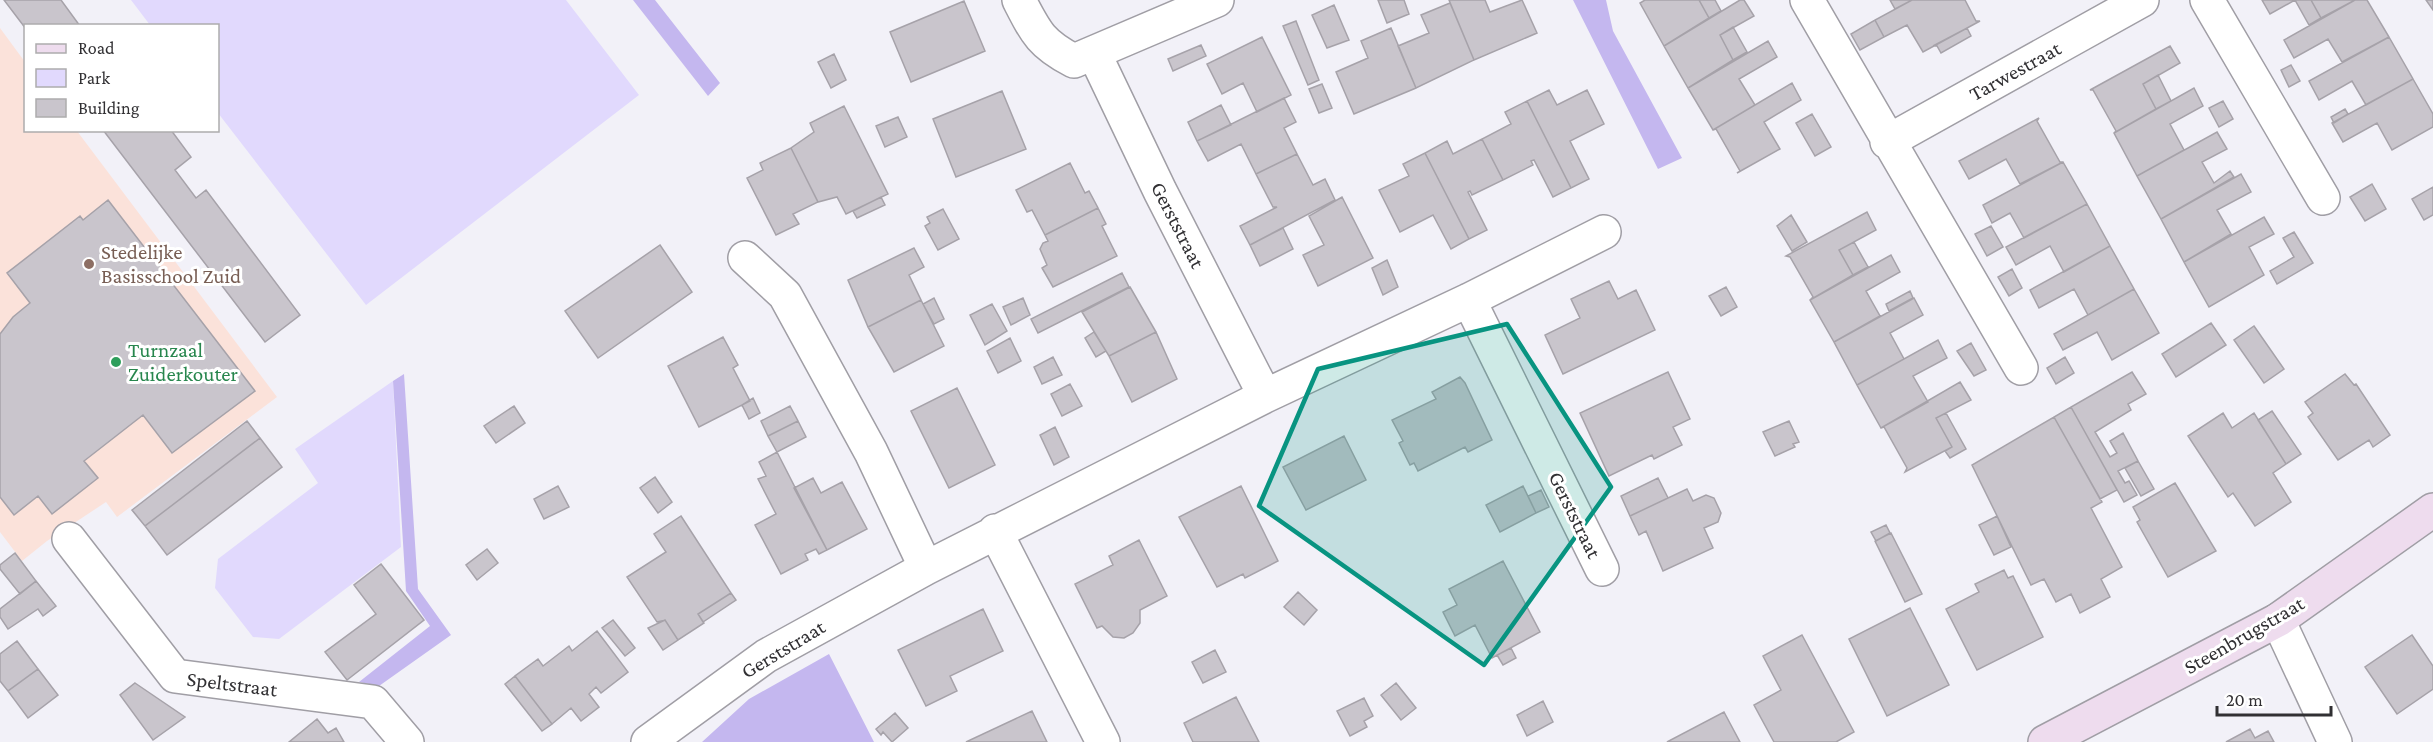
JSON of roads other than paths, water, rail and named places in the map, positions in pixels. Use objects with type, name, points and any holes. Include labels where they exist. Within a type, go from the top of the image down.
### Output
[{"type":"street","points":[[1019,0],[1049,48],[1074,61],[1217,0]]},
{"type":"street","points":[[1807,0],[1887,142],[2021,368]]},
{"type":"street","name":"Tarwestraat","points":[[1887,142],[2142,0]]},
{"type":"street","points":[[2207,0],[2323,198]]},
{"type":"street","name":"Gerststraat","points":[[1094,53],[1160,191],[1265,396]]},
{"type":"street","name":"Gerststraat","points":[[648,742],[766,656],[995,531],[1265,396],[1469,300],[1604,232]]},
{"type":"street","points":[[745,258],[785,295],[871,452],[927,568]]},
{"type":"street","name":"Gerststraat","points":[[1469,300],[1602,569]]},
{"type":"street","name":"Steenbrugstraat","points":[[2045,742],[2278,620],[2433,510]]},
{"type":"street","points":[[995,531],[1103,742]]},
{"type":"street","name":"Speltstraat","points":[[69,539],[175,676],[373,702],[407,742]]},
{"type":"street","points":[[2278,620],[2335,742]]},
{"type":"place","name":"Stedelijke Basisschool Zuid","points":[[89,264]]},
{"type":"place","name":"Turnzaal Zuiderkouter","points":[[116,362]]}]
